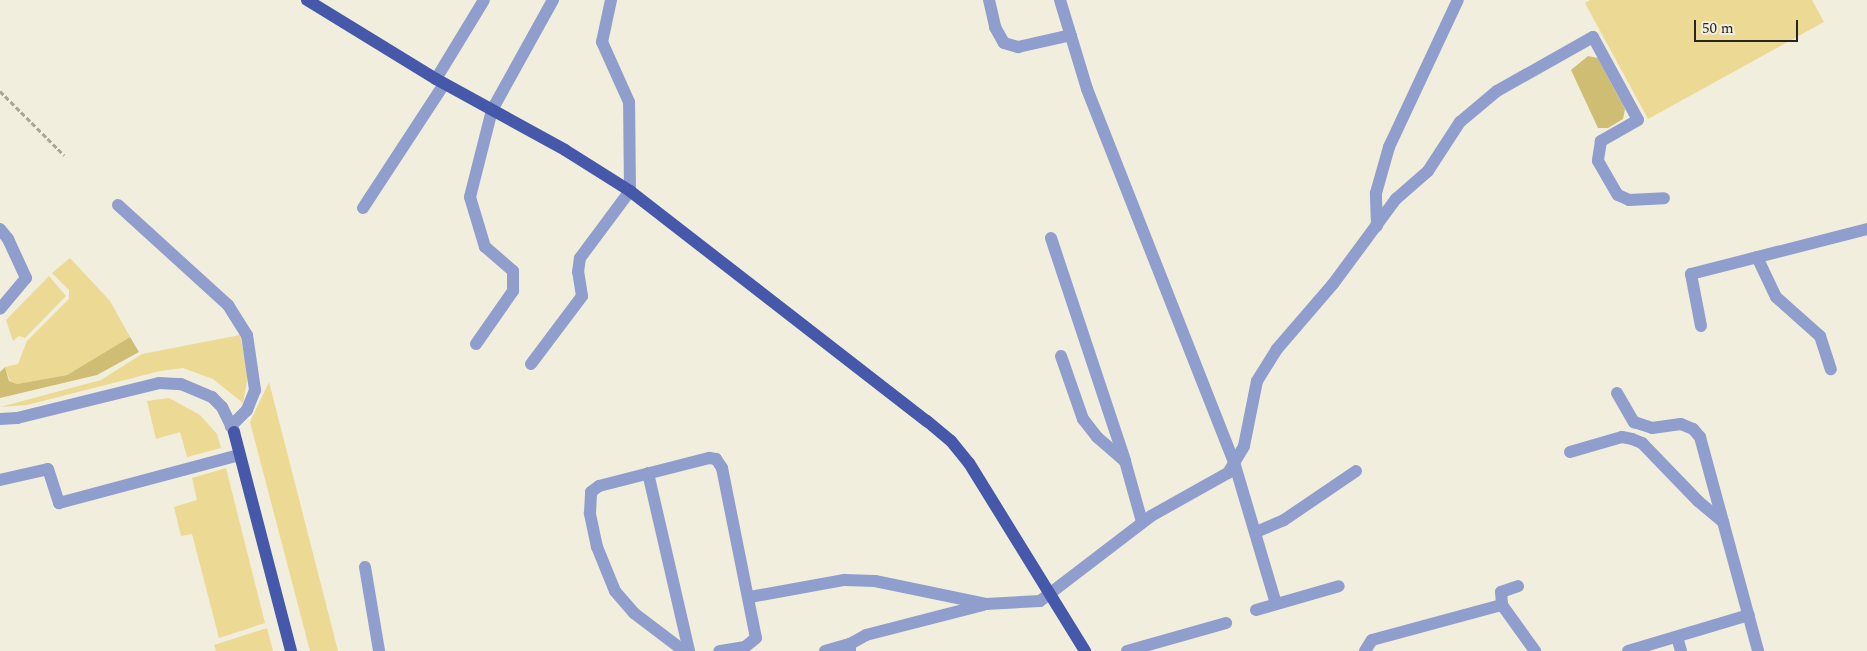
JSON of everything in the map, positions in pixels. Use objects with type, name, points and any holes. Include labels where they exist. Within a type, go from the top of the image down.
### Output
[{"type":"main road","points":[[307,0],[440,81],[566,150],[630,191],[951,441],[969,463],[1085,651]]},
{"type":"main road","points":[[232,429],[291,651]]},
{"type":"street","points":[[363,208],[440,81],[484,0]]},
{"type":"street","points":[[476,344],[513,291],[513,271],[484,247],[470,197],[492,110],[553,0]]},
{"type":"street","points":[[531,364],[582,296],[578,272],[580,258],[630,191],[629,102],[602,42],[611,0]]},
{"type":"street","points":[[990,0],[995,27],[1004,43],[1018,47],[1070,35]]},
{"type":"street","points":[[1060,0],[1090,98],[1234,462],[1276,604]]},
{"type":"street","points":[[1377,226],[1376,193],[1389,147],[1458,0]]},
{"type":"street","points":[[825,651],[846,647],[866,635],[986,604],[1040,601],[1142,522],[1228,473],[1244,446],[1257,382],[1277,349],[1333,284],[1396,199],[1428,171],[1460,122],[1504,87],[1593,37],[1638,120],[1601,141],[1598,162],[1618,195],[1629,200],[1664,198]]},
{"type":"street","points":[[0,418],[17,418],[160,382],[181,384],[212,396],[222,407],[232,429],[246,410],[256,390],[247,335],[228,305],[118,206]]},
{"type":"street","points":[[0,229],[8,239],[26,278],[0,309]]},
{"type":"street","points":[[1701,326],[1691,274],[1867,229]]},
{"type":"street","points":[[1051,238],[1125,461],[1142,522]]},
{"type":"street","points":[[1757,257],[1776,297],[1820,336],[1831,368]]},
{"type":"street","points":[[1061,356],[1083,419],[1097,437],[1125,461]]},
{"type":"street","points":[[1618,393],[1634,422],[1652,428],[1681,424],[1693,428],[1700,437],[1758,651]]},
{"type":"street","points":[[1570,452],[1622,437],[1642,443],[1698,502],[1723,522]]},
{"type":"street","points":[[0,480],[48,469],[59,503],[240,455]]},
{"type":"street","points":[[684,651],[634,612],[615,591],[597,547],[591,522],[591,492],[600,486],[648,473],[716,459],[722,468],[750,598],[756,638],[745,647],[719,651]]},
{"type":"street","points":[[1256,532],[1284,520],[1356,471]]},
{"type":"street","points":[[648,473],[689,651]]},
{"type":"street","points":[[365,567],[379,651]]},
{"type":"street","points":[[750,598],[844,580],[876,581],[986,604]]},
{"type":"street","points":[[1256,610],[1339,586]]},
{"type":"street","points":[[1518,586],[1501,592],[1502,605],[1535,651]]},
{"type":"street","points":[[1365,651],[1372,640],[1502,605]]},
{"type":"street","points":[[1628,651],[1749,616]]},
{"type":"street","points":[[1127,651],[1226,623]]},
{"type":"street","points":[[1677,637],[1681,651]]},
{"type":"path","points":[[0,91],[64,155]]},
{"type":"shaded area","points":[[1590,0],[1812,0],[1824,22],[1648,119],[1585,3]]},
{"type":"shaded area","points":[[1588,56],[1598,58],[1625,109],[1623,119],[1608,128],[1598,128],[1571,70]]},
{"type":"shaded area","points":[[70,258],[110,301],[130,337],[67,375],[17,384],[10,381],[5,367],[18,364],[27,341],[69,299],[69,290],[52,273]]},
{"type":"shaded area","points":[[49,276],[66,296],[25,338],[19,336],[13,341],[6,320]]},
{"type":"shaded area","points":[[240,335],[248,375],[243,403],[213,379],[183,368],[160,371],[27,405],[0,407],[101,380],[142,354]]},
{"type":"shaded area","points":[[130,337],[139,352],[97,375],[0,398],[0,372],[5,367],[9,381],[17,384],[67,375]]},
{"type":"shaded area","points":[[269,382],[338,651],[310,651],[250,422]]},
{"type":"shaded area","points":[[169,398],[200,415],[217,434],[221,448],[187,457],[180,432],[156,439],[147,401]]},
{"type":"shaded area","points":[[226,468],[265,623],[219,638],[192,534],[181,536],[174,507],[197,500],[192,478]]},
{"type":"shaded area","points":[[267,628],[273,651],[216,651],[214,645]]}]
